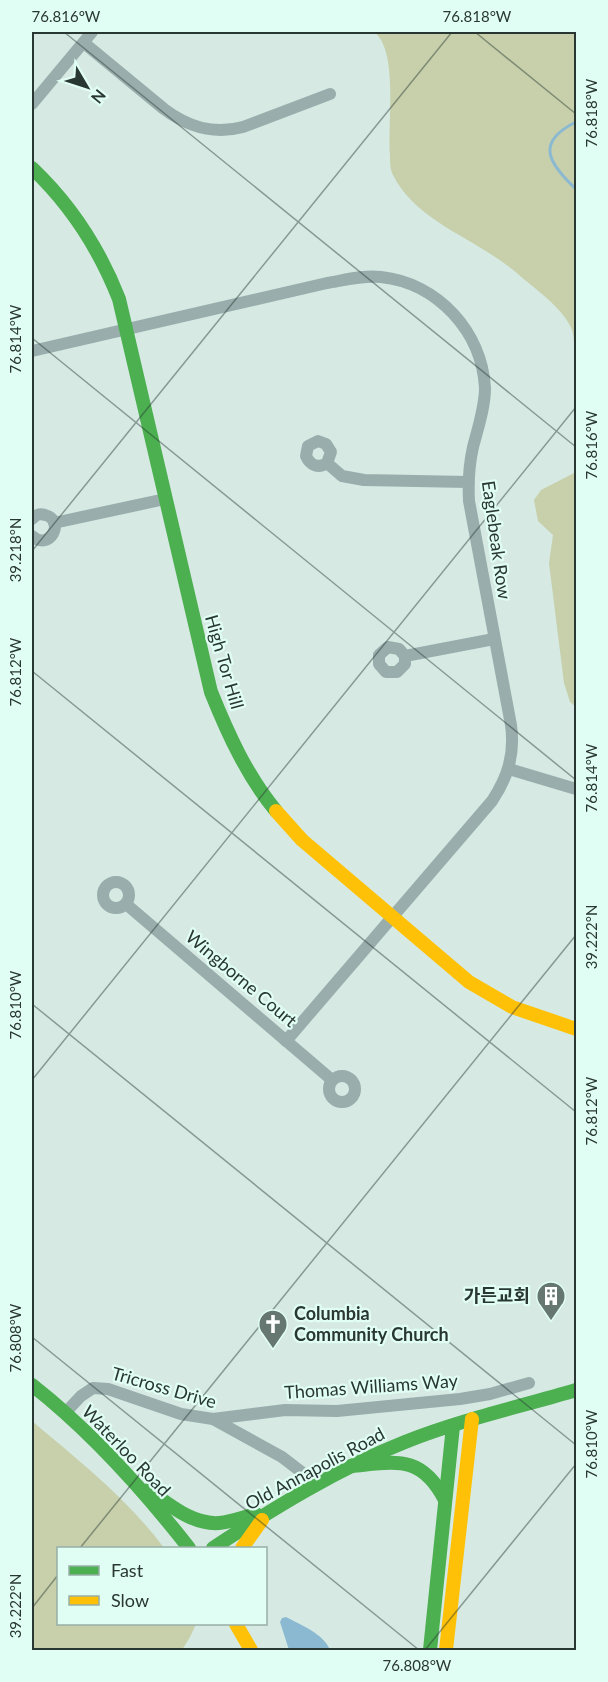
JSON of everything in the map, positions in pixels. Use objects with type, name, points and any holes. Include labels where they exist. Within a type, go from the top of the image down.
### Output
[{"type":"main road","name":"High Tor Hill","points":[[32,168],[61,197],[87,230],[111,276],[127,330],[211,692],[233,745],[262,794],[302,840],[474,987],[521,1012],[576,1029]]},
{"type":"main road","name":"Waterloo Road","points":[[32,1385],[65,1413],[131,1479],[188,1547]]},
{"type":"main road","name":"Old Annapolis Road","points":[[214,1547],[269,1510],[351,1466],[406,1442],[472,1419],[576,1390]]},
{"type":"main road","points":[[446,1650],[472,1419]]},
{"type":"main road","points":[[430,1650],[453,1426]]},
{"type":"main road","points":[[351,1466],[405,1462],[419,1466],[440,1487],[445,1500]]},
{"type":"main road","points":[[131,1479],[185,1514],[207,1523],[217,1523],[269,1510]]},
{"type":"main road","points":[[243,1547],[269,1510]]},
{"type":"main road","points":[[237,1625],[251,1650]]},
{"type":"main road","points":[[245,1625],[251,1650]]},
{"type":"street","points":[[32,104],[92,32]]},
{"type":"street","points":[[84,43],[170,114],[206,129],[231,130],[243,127],[330,94]]},
{"type":"street","name":"Eaglebeak Row","points":[[32,351],[349,279],[367,277],[396,279],[424,290],[450,310],[472,338],[483,370],[485,390],[468,482],[472,524],[513,738],[509,769],[492,801],[286,1041]]},
{"type":"street","points":[[327,463],[342,476],[364,480],[468,482]]},
{"type":"street","points":[[54,523],[165,499]]},
{"type":"street","points":[[32,519],[40,514],[47,515],[54,523],[54,533],[46,540],[41,541],[32,536]]},
{"type":"street","points":[[405,656],[494,639]]},
{"type":"street","points":[[509,769],[576,789]]},
{"type":"street","name":"Wingborne Court","points":[[126,904],[332,1080]]},
{"type":"street","name":"Thomas Williams Way","points":[[213,1419],[285,1410],[337,1411],[460,1399],[490,1394],[529,1383]]},
{"type":"street","name":"Tricross Drive","points":[[65,1413],[87,1391],[93,1388],[108,1389],[181,1414],[213,1419],[282,1457],[317,1484]]},
{"type":"green space","points":[[374,32],[576,32],[576,394],[572,330],[561,313],[547,298],[505,264],[426,213],[401,188],[392,173],[387,55],[382,41]]},
{"type":"green space","points":[[576,472],[576,707],[570,702],[564,683],[549,563],[553,535],[538,521],[534,500],[541,490]]},
{"type":"green space","points":[[32,1421],[119,1497],[163,1547],[57,1547],[57,1625],[196,1625],[182,1650],[32,1650]]},
{"type":"water","points":[[286,1617],[323,1639],[330,1650],[289,1650],[280,1622]]},
{"type":"waterway","points":[[576,122],[555,137],[550,153],[558,170],[576,189]]},
{"type":"traffic: fast","points":[[32,168],[60,197],[83,229],[103,262],[119,299],[211,692],[239,754],[256,784],[276,811]]},
{"type":"traffic: fast","points":[[32,1385],[96,1441],[188,1547]]},
{"type":"traffic: fast","points":[[215,1547],[306,1490],[355,1464],[405,1442],[447,1427],[576,1390]]},
{"type":"traffic: fast","points":[[430,1650],[453,1426]]},
{"type":"traffic: fast","points":[[351,1466],[381,1463],[406,1464],[427,1475],[445,1500]]},
{"type":"traffic: fast","points":[[148,1490],[199,1521],[219,1523],[256,1514]]},
{"type":"traffic: slow","points":[[276,811],[302,840],[469,982],[512,1007],[576,1029]]},
{"type":"traffic: slow","points":[[446,1650],[472,1419]]},
{"type":"traffic: slow","points":[[243,1547],[262,1520]]},
{"type":"traffic: slow","points":[[237,1625],[251,1650]]},
{"type":"place","name":"가든교회","points":[[551,1322]]},
{"type":"place","name":"Columbia Community Church","points":[[273,1350]]}]
